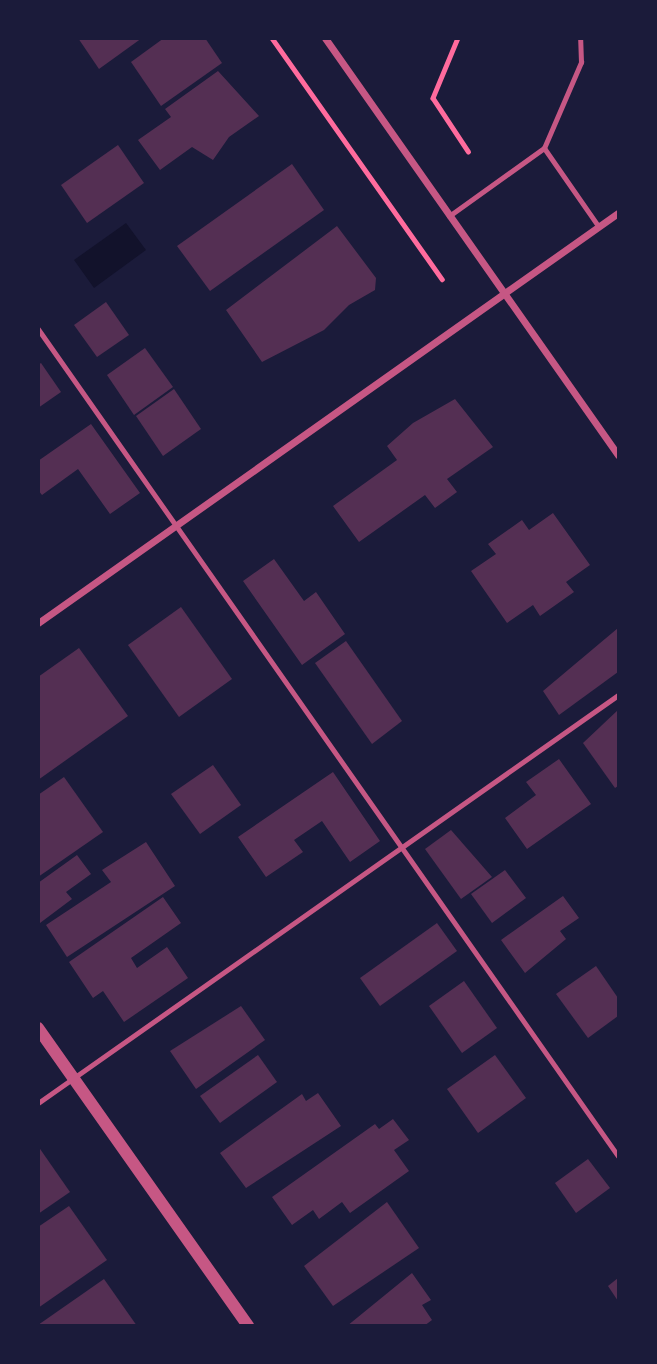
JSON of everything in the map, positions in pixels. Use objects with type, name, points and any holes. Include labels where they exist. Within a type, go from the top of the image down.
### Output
[{"type":"street","points":[[325,38],[618,455]]},
{"type":"street","points":[[38,623],[618,214]]},
{"type":"street","points":[[38,1028],[248,1325]]},
{"type":"lane","points":[[449,216],[544,148],[581,62],[580,38]]},
{"type":"lane","points":[[544,148],[599,227]]},
{"type":"lane","points":[[38,329],[618,1156]]},
{"type":"lane","points":[[38,1103],[618,695]]},
{"type":"path","points":[[272,38],[442,279]]},
{"type":"path","points":[[458,38],[433,98],[468,151]]},
{"type":"shaded area","points":[[126,223],[146,250],[94,288],[74,260]]},
{"type":"building","points":[[78,38],[142,38],[99,69]]},
{"type":"building","points":[[164,38],[205,38],[222,63],[161,106],[131,62]]},
{"type":"building","points":[[218,71],[259,116],[229,137],[213,160],[192,147],[160,170],[138,140],[171,117],[165,109]]},
{"type":"building","points":[[118,145],[144,183],[87,223],[61,185]]},
{"type":"building","points":[[292,164],[324,210],[210,291],[177,246]]},
{"type":"building","points":[[337,226],[376,278],[375,290],[349,305],[324,330],[262,362],[226,310]]},
{"type":"building","points":[[106,302],[129,335],[97,357],[74,325]]},
{"type":"building","points":[[145,348],[173,387],[134,415],[107,375]]},
{"type":"building","points":[[41,363],[61,392],[38,408],[38,365]]},
{"type":"building","points":[[174,389],[201,429],[163,456],[136,416]]},
{"type":"building","points":[[455,399],[493,447],[447,479],[457,492],[435,508],[425,495],[359,542],[333,506],[397,460],[387,446],[413,423]]},
{"type":"building","points":[[91,424],[140,493],[110,514],[78,469],[42,495],[38,490],[38,461]]},
{"type":"building","points":[[553,513],[590,565],[566,582],[574,592],[540,616],[533,605],[507,623],[471,571],[496,554],[488,544],[522,520],[529,530]]},
{"type":"building","points":[[274,559],[304,601],[316,592],[345,634],[302,665],[243,581]]},
{"type":"building","points":[[181,607],[232,679],[179,717],[128,645]]},
{"type":"building","points":[[618,628],[618,672],[559,715],[543,691]]},
{"type":"building","points":[[346,641],[402,721],[372,744],[315,663]]},
{"type":"building","points":[[79,648],[128,716],[38,780],[38,677]]},
{"type":"building","points":[[618,710],[618,786],[615,788],[583,743]]},
{"type":"building","points":[[559,759],[591,804],[527,849],[505,818],[536,795],[526,782]]},
{"type":"building","points":[[213,765],[241,805],[200,834],[171,794]]},
{"type":"building","points":[[333,772],[380,841],[350,862],[322,821],[294,840],[303,852],[266,877],[238,837]]},
{"type":"building","points":[[64,777],[103,832],[38,877],[38,795]]},
{"type":"building","points":[[451,830],[492,877],[461,899],[425,849]]},
{"type":"building","points":[[146,842],[175,886],[67,957],[46,925],[111,882],[102,870]]},
{"type":"building","points":[[77,855],[91,874],[66,892],[72,899],[40,923],[38,883]]},
{"type":"building","points":[[505,870],[526,898],[492,923],[471,894]]},
{"type":"building","points":[[563,896],[579,918],[560,931],[566,939],[525,973],[501,940]]},
{"type":"building","points":[[163,897],[181,923],[131,958],[137,968],[167,947],[188,978],[124,1022],[103,991],[93,998],[69,962]]},
{"type":"building","points":[[437,923],[457,951],[380,1006],[360,978]]},
{"type":"building","points":[[596,966],[618,998],[618,1016],[588,1038],[556,994]]},
{"type":"building","points":[[464,981],[497,1028],[462,1053],[429,1006]]},
{"type":"building","points":[[241,1006],[265,1040],[196,1089],[170,1051]]},
{"type":"building","points":[[258,1055],[277,1082],[220,1123],[200,1096]]},
{"type":"building","points":[[495,1055],[526,1098],[478,1133],[447,1089]]},
{"type":"building","points":[[318,1093],[341,1126],[246,1188],[220,1153],[302,1094],[306,1101]]},
{"type":"building","points":[[393,1119],[409,1140],[394,1150],[409,1171],[350,1213],[342,1202],[319,1219],[313,1210],[292,1225],[272,1197],[375,1124],[379,1129]]},
{"type":"building","points":[[38,1146],[70,1192],[38,1214]]},
{"type":"building","points":[[588,1159],[610,1188],[576,1213],[555,1183]]},
{"type":"building","points":[[387,1202],[419,1248],[333,1306],[304,1266]]},
{"type":"building","points":[[69,1206],[107,1260],[38,1308],[38,1227]]},
{"type":"building","points":[[412,1273],[431,1300],[422,1305],[432,1320],[424,1326],[347,1326]]},
{"type":"building","points":[[618,1278],[618,1301],[608,1286]]},
{"type":"building","points":[[104,1279],[137,1326],[38,1326],[38,1325]]}]
